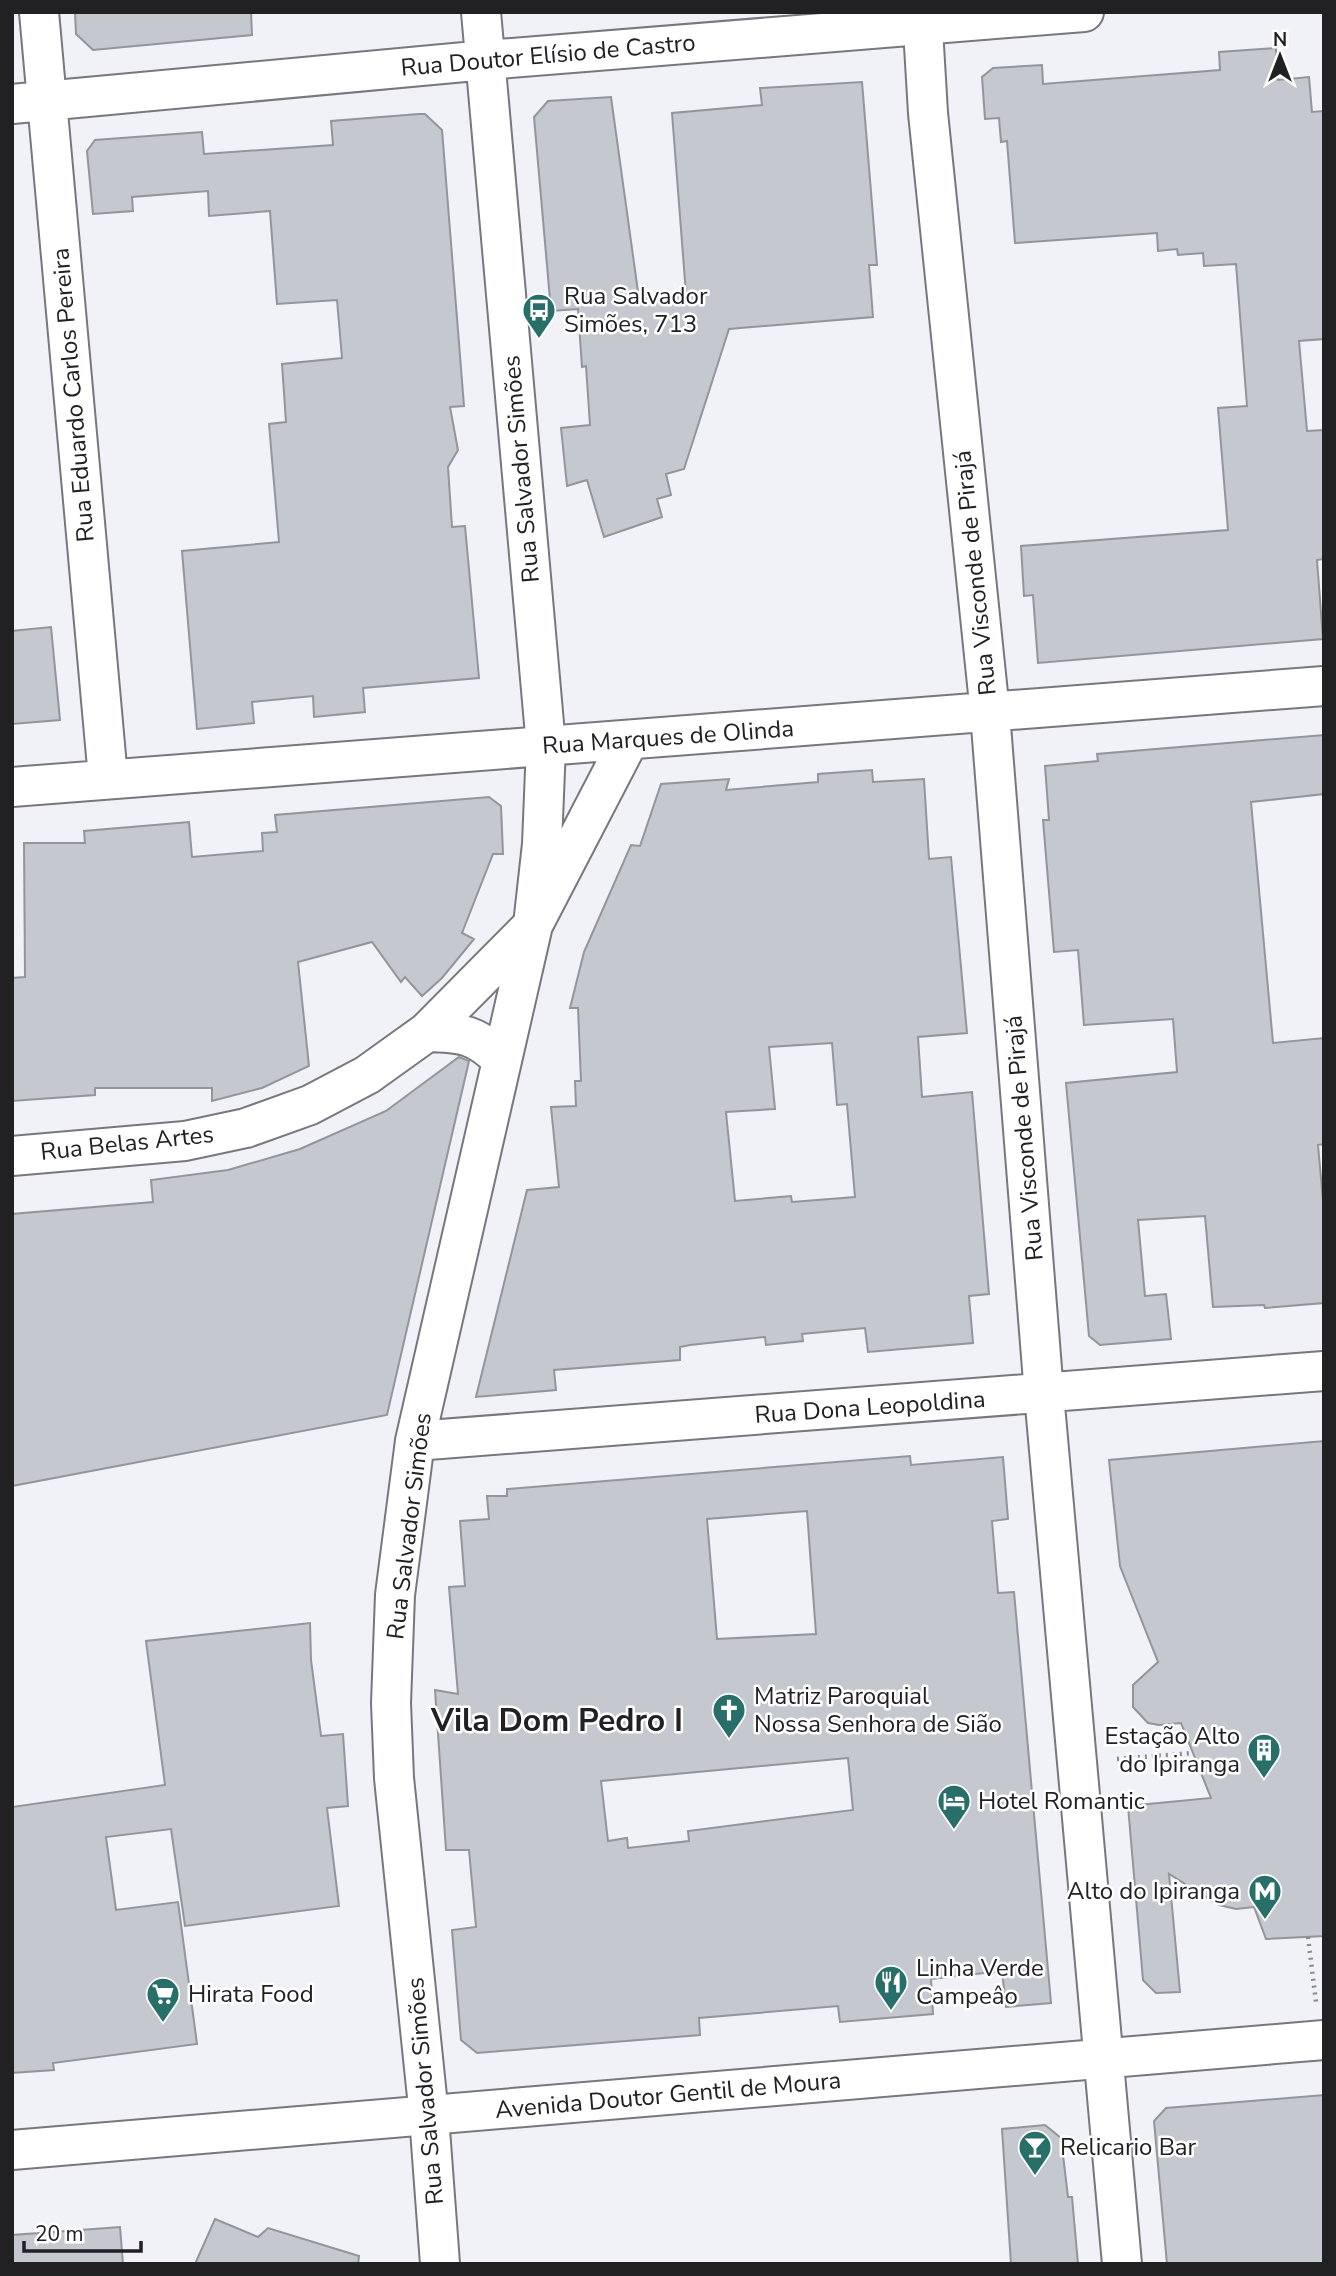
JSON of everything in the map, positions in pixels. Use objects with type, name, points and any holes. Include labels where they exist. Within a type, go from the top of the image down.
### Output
[{"type":"street","name":"Rua Eduardo Carlos Pereira","points":[[39,12],[30,102],[108,779]]},
{"type":"street","name":"Rua Salvador Simões","points":[[440,2264],[429,2116],[394,1778],[391,1703],[395,1595],[415,1441],[533,925],[542,844],[546,746],[481,12]]},
{"type":"street","name":"Rua Doutor Elísio de Castro","points":[[30,102],[922,18],[1084,12]]},
{"type":"street","name":"Rua Visconde de Pirajá","points":[[922,18],[990,713],[1044,1394],[1122,2264]]},
{"type":"street","name":"Rua Marques de Olinda","points":[[12,787],[1324,686]]},
{"type":"street","name":"Rua Salvador Simões","points":[[533,925],[629,740]]},
{"type":"street","name":"Rua Belas Artes","points":[[12,1156],[185,1141],[246,1128],[310,1105],[367,1075],[426,1032],[533,925]]},
{"type":"street","points":[[426,1032],[472,1036],[485,1043],[502,1060]]},
{"type":"street","name":"Rua Dona Leopoldina","points":[[415,1441],[1324,1371]]},
{"type":"street","name":"Avenida Doutor Gentil de Moura","points":[[12,2150],[1322,2040]]},
{"type":"path","points":[[1078,1762],[1193,1753]]},
{"type":"path","points":[[1308,1937],[1322,2040]]},
{"type":"building","points":[[75,12],[251,12],[252,35],[93,50],[76,34]]},
{"type":"building","points":[[1276,48],[1278,80],[1309,77],[1312,112],[1324,111],[1324,339],[1299,341],[1307,431],[1324,430],[1324,559],[1317,560],[1323,639],[1038,663],[1033,595],[1024,596],[1021,546],[1228,530],[1218,408],[1247,406],[1236,264],[1204,266],[1203,253],[1178,255],[1177,249],[1158,251],[1157,233],[1015,243],[1007,141],[1001,142],[999,118],[985,119],[982,77],[993,68],[1042,65],[1043,84],[1220,70],[1219,52]]},
{"type":"building","points":[[862,82],[877,265],[869,265],[873,317],[729,329],[684,469],[666,474],[671,495],[657,499],[662,517],[604,537],[587,480],[567,486],[561,428],[590,425],[586,366],[582,367],[578,309],[551,311],[534,117],[548,101],[611,97],[639,299],[686,294],[672,113],[762,105],[760,88]]},
{"type":"building","points":[[425,114],[442,130],[464,406],[450,407],[458,450],[448,467],[452,527],[465,526],[479,678],[363,688],[365,712],[314,717],[313,696],[252,702],[254,723],[197,729],[182,551],[279,542],[269,424],[286,422],[282,364],[342,358],[337,300],[277,304],[270,211],[209,216],[208,191],[132,197],[133,211],[93,214],[87,151],[95,140],[202,132],[204,154],[333,145],[331,121]]},
{"type":"building","points":[[51,627],[60,720],[12,724],[12,631]]},
{"type":"building","points":[[1324,735],[1324,794],[1251,802],[1273,1043],[1324,1038],[1324,1144],[1318,1145],[1324,1212],[1324,1303],[1265,1308],[1264,1305],[1213,1307],[1205,1216],[1138,1220],[1145,1296],[1166,1294],[1171,1339],[1100,1345],[1089,1336],[1066,1083],[1177,1072],[1173,1019],[1084,1025],[1078,950],[1054,952],[1043,820],[1049,820],[1045,766],[1098,761],[1097,754]]},
{"type":"building","points":[[872,770],[873,782],[924,779],[929,859],[951,857],[967,1033],[918,1037],[922,1097],[972,1092],[989,1294],[969,1296],[973,1343],[868,1352],[865,1328],[802,1334],[803,1341],[766,1345],[765,1337],[690,1345],[680,1347],[680,1360],[554,1370],[556,1390],[476,1397],[527,1190],[559,1187],[551,1107],[576,1106],[575,1081],[581,1081],[578,1008],[570,1008],[584,952],[631,845],[640,846],[661,784],[729,779],[726,790],[818,782],[818,774]],"holes":[[[832,1043],[837,1105],[847,1104],[855,1197],[792,1202],[791,1196],[735,1201],[726,1112],[775,1109],[769,1047]]]},
{"type":"building","points":[[489,797],[501,806],[503,854],[493,854],[462,933],[474,939],[442,978],[422,996],[405,977],[401,982],[372,942],[298,962],[309,1066],[262,1088],[212,1101],[212,1088],[95,1088],[95,1095],[12,1101],[12,978],[25,977],[24,843],[85,843],[84,831],[189,822],[192,857],[263,851],[262,833],[277,832],[275,815]]},
{"type":"building","points":[[459,1057],[469,1061],[387,1415],[12,1486],[12,1214],[153,1202],[151,1180],[228,1170],[300,1149],[386,1111]]},
{"type":"building","points":[[1324,1441],[1324,1936],[1266,1939],[1254,1907],[1236,1909],[1219,1905],[1169,1874],[1180,1992],[1156,1993],[1143,1980],[1128,1806],[1211,1798],[1181,1723],[1148,1723],[1133,1707],[1133,1685],[1158,1662],[1120,1566],[1109,1460]]},
{"type":"building","points":[[910,1456],[911,1465],[1003,1457],[1008,1519],[992,1521],[998,1593],[1014,1592],[1051,2003],[1006,2007],[1002,1971],[931,1979],[933,2014],[840,2022],[838,2006],[699,2018],[700,2035],[477,2053],[461,2040],[452,1930],[476,1927],[469,1850],[446,1850],[435,1690],[458,1694],[449,1587],[465,1586],[460,1521],[489,1519],[487,1496],[507,1496],[507,1489]],"holes":[[[807,1511],[816,1634],[717,1639],[707,1519]],[[848,1758],[853,1810],[688,1831],[689,1841],[628,1848],[627,1838],[608,1841],[601,1781]]]},
{"type":"building","points":[[310,1623],[311,1660],[321,1736],[343,1734],[348,1806],[327,1808],[339,1906],[185,1926],[171,1829],[106,1837],[116,1910],[178,1902],[197,2044],[53,2063],[54,2070],[12,2073],[12,1807],[165,1785],[146,1641]]},
{"type":"building","points":[[1324,2095],[1324,2264],[1167,2264],[1154,2121],[1166,2108]]},
{"type":"building","points":[[1045,2125],[1061,2138],[1068,2197],[1072,2197],[1078,2264],[1011,2264],[1002,2129]]},
{"type":"building","points":[[215,2219],[258,2237],[268,2228],[359,2256],[358,2264],[195,2264]]},
{"type":"building","points":[[120,2227],[123,2264],[12,2264],[12,2235]]},
{"type":"place","name":"Rua Salvador Simões, 713","points":[[539,340]]},
{"type":"place","name":"Matriz Paroquial Nossa Senhora de Sião","points":[[729,1740]]},
{"type":"place","name":"Estação Alto do Ipiranga","points":[[1264,1780]]},
{"type":"place","name":"Hotel Romantic","points":[[954,1831]]},
{"type":"place","name":"Alto do Ipiranga","points":[[1265,1921]]},
{"type":"place","name":"Linha Verde Campeâo","points":[[891,2012]]},
{"type":"place","name":"Hirata Food","points":[[163,2024]]},
{"type":"place","name":"Relicario Bar","points":[[1035,2177]]},
{"type":"district","name":"Vila Dom Pedro I","points":[[557,1720]]}]
